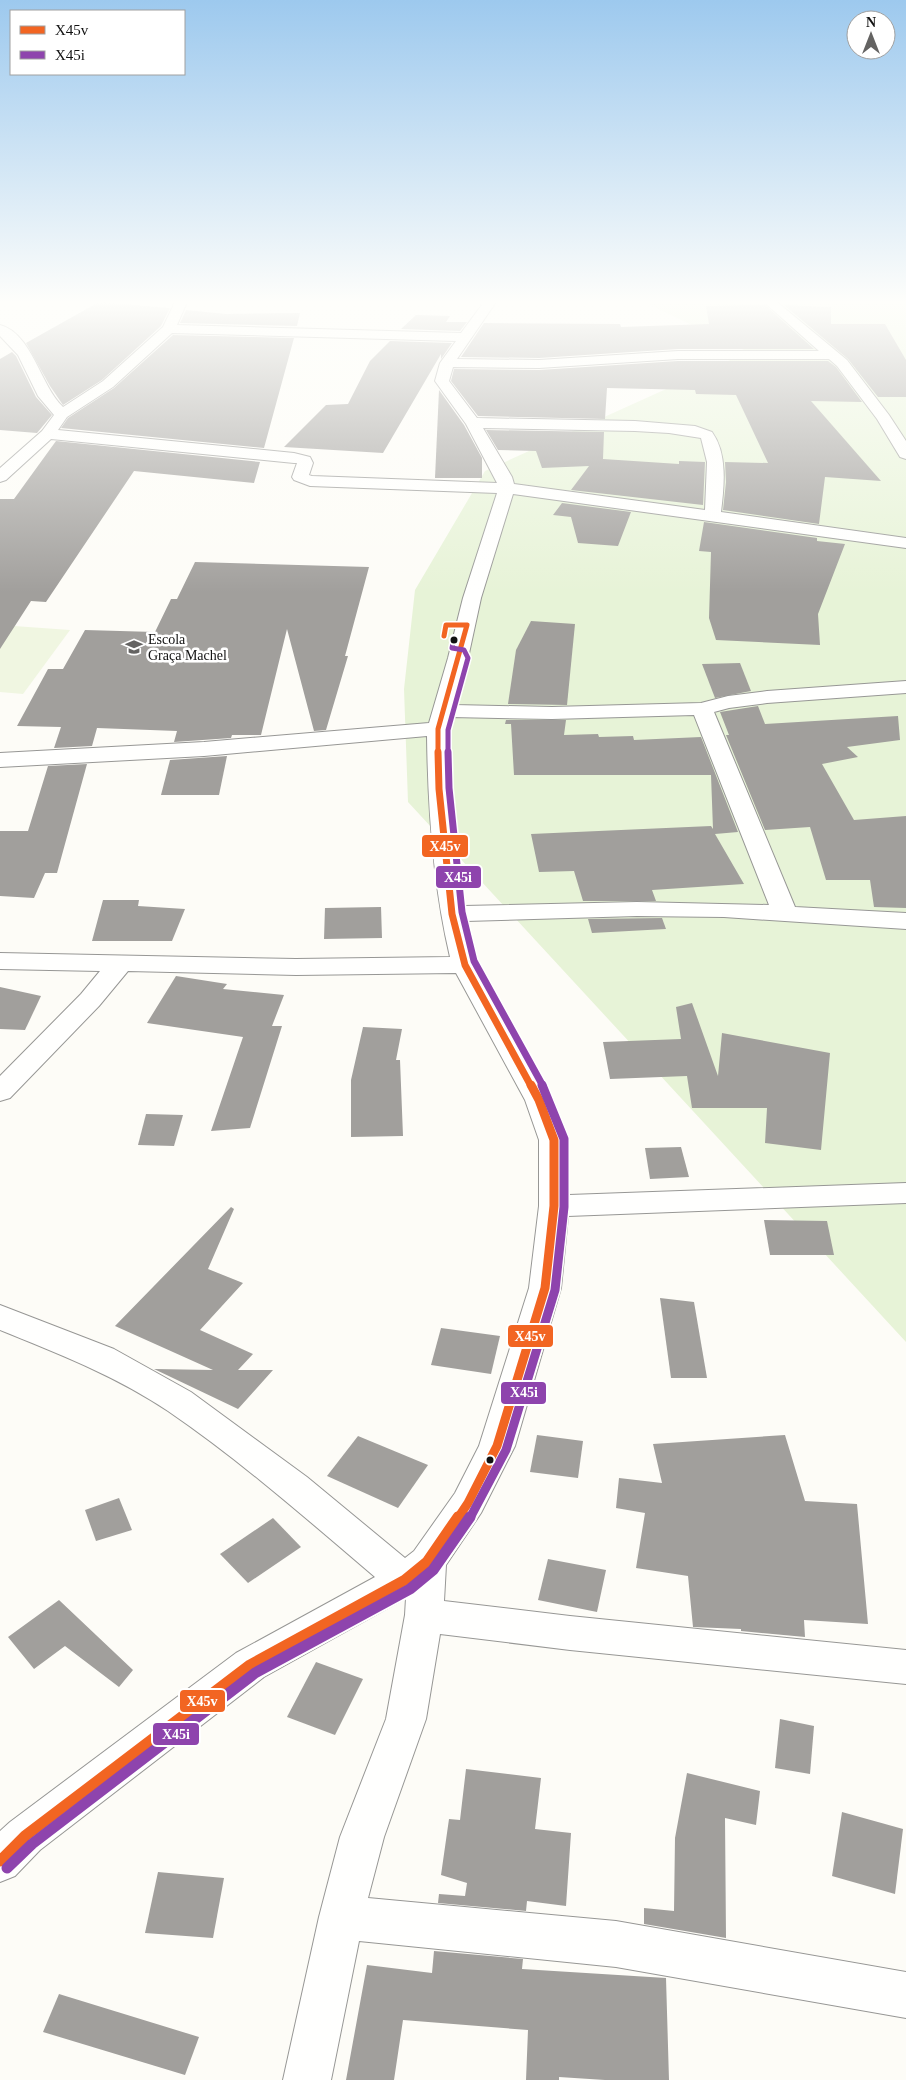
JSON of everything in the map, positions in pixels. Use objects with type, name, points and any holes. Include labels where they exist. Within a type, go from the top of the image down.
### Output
[{"type":"street","points":[[48,399],[54,409],[62,414]]},
{"type":"street","points":[[0,477],[47,434],[62,414],[85,399]]},
{"type":"street","points":[[307,2080],[341,1917],[362,1837],[406,1719],[419,1585],[468,1503],[497,1446],[545,1288],[554,1206],[554,1140],[539,1100],[464,965],[452,914],[439,789],[440,720],[487,546],[506,488],[504,477],[473,423],[456,399]]},
{"type":"street","points":[[872,399],[899,434],[906,454]]},
{"type":"street","points":[[473,423],[644,426],[705,432],[710,437],[715,469],[716,498],[712,517]]},
{"type":"street","points":[[47,434],[294,458],[304,460],[306,463],[300,477],[310,481],[506,488],[906,543]]},
{"type":"street","points":[[0,760],[204,749],[440,720],[552,713],[702,709],[728,702],[767,697],[906,687]]},
{"type":"street","points":[[702,709],[785,914]]},
{"type":"street","points":[[452,914],[637,909],[785,914],[906,921]]},
{"type":"street","points":[[0,961],[296,967],[464,965]]},
{"type":"street","points":[[0,1092],[90,1000],[120,964]]},
{"type":"street","points":[[554,1206],[902,1185]]},
{"type":"street","points":[[0,1317],[102,1358],[179,1401],[294,1487],[419,1585],[570,1633],[906,1667]]},
{"type":"street","points":[[0,1861],[25,1836],[250,1665],[419,1585]]},
{"type":"street","points":[[341,1917],[616,1944],[906,1995]]},
{"type":"green space","points":[[644,399],[906,399],[906,1342],[408,802],[404,689],[415,590],[485,471]]},
{"type":"green space","points":[[0,625],[70,630],[23,694],[0,692]]},
{"type":"building","points":[[0,399],[38,399],[52,415],[37,433],[0,430]]},
{"type":"building","points":[[59,399],[72,399],[63,405]]},
{"type":"building","points":[[97,399],[277,399],[264,448],[61,428],[68,418]]},
{"type":"building","points":[[351,399],[415,399],[383,453],[284,447],[326,405],[348,404]]},
{"type":"building","points":[[439,399],[445,399],[464,425],[482,458],[482,478],[435,478]]},
{"type":"building","points":[[465,399],[606,399],[605,419],[478,416]]},
{"type":"building","points":[[738,399],[860,399],[862,402],[811,401],[881,481],[825,477],[819,524],[723,510],[726,482],[725,462],[768,463]]},
{"type":"building","points":[[486,430],[604,432],[603,459],[679,464],[679,461],[705,462],[703,505],[571,490],[589,466],[542,468],[536,451],[498,450]]},
{"type":"building","points":[[56,441],[260,462],[254,483],[134,471],[46,602],[31,601],[0,649],[0,499],[14,499]]},
{"type":"building","points":[[562,503],[631,512],[618,546],[578,543],[571,517],[553,515]]},
{"type":"building","points":[[704,522],[817,538],[817,541],[845,544],[818,614],[820,645],[716,640],[709,618],[711,552],[699,551]]},
{"type":"building","points":[[195,562],[369,567],[345,656],[348,656],[326,730],[314,731],[287,629],[261,735],[232,735],[231,738],[174,742],[177,731],[97,728],[92,746],[54,748],[61,727],[17,726],[48,669],[63,669],[85,630],[155,632],[171,599],[177,599]]},
{"type":"building","points":[[531,621],[575,624],[567,705],[508,704],[516,650]]},
{"type":"building","points":[[740,663],[751,691],[715,698],[702,664]]},
{"type":"building","points":[[758,706],[765,724],[898,716],[900,740],[847,747],[858,757],[822,764],[854,820],[906,816],[906,908],[874,907],[870,880],[826,880],[810,827],[765,830],[726,735],[729,735],[720,712]]},
{"type":"building","points":[[506,720],[566,720],[564,735],[633,736],[634,740],[701,737],[738,832],[715,834],[744,884],[652,890],[656,901],[583,901],[574,871],[539,872],[531,834],[711,826],[713,829],[711,775],[514,775],[511,724],[505,724]]},
{"type":"building","points":[[227,756],[219,795],[161,795],[170,760]]},
{"type":"building","points":[[87,764],[57,873],[45,873],[34,898],[0,896],[0,831],[28,831],[48,766]]},
{"type":"building","points":[[103,900],[139,900],[138,906],[185,909],[172,941],[92,941]]},
{"type":"building","points":[[381,907],[382,938],[324,939],[325,908]]},
{"type":"building","points":[[662,918],[666,929],[592,933],[588,919]]},
{"type":"building","points":[[176,976],[227,984],[223,989],[284,995],[272,1026],[282,1026],[250,1128],[211,1131],[243,1037],[147,1023]]},
{"type":"building","points":[[0,987],[41,996],[25,1030],[0,1029]]},
{"type":"building","points":[[692,1003],[718,1076],[722,1033],[830,1053],[821,1150],[765,1143],[767,1108],[692,1108],[687,1076],[610,1079],[603,1042],[681,1039],[676,1007]]},
{"type":"building","points":[[363,1027],[402,1029],[396,1060],[400,1060],[403,1136],[351,1137],[351,1080]]},
{"type":"building","points":[[146,1114],[183,1115],[174,1146],[138,1145]]},
{"type":"building","points":[[681,1147],[689,1177],[650,1179],[645,1148]]},
{"type":"building","points":[[231,1207],[234,1209],[208,1269],[243,1283],[200,1330],[253,1354],[238,1370],[273,1370],[238,1409],[154,1369],[213,1370],[115,1326]]},
{"type":"building","points":[[764,1220],[827,1221],[834,1255],[770,1255]]},
{"type":"building","points":[[660,1298],[694,1302],[707,1378],[671,1378]]},
{"type":"building","points":[[441,1328],[500,1336],[491,1374],[431,1365]]},
{"type":"building","points":[[537,1435],[583,1441],[578,1478],[530,1472]]},
{"type":"building","points":[[785,1435],[805,1501],[857,1504],[868,1624],[804,1620],[805,1637],[741,1631],[741,1629],[693,1627],[688,1576],[636,1568],[645,1513],[616,1508],[619,1478],[662,1483],[653,1444]]},
{"type":"building","points":[[358,1436],[428,1465],[398,1508],[327,1476]]},
{"type":"building","points":[[119,1498],[132,1530],[96,1541],[85,1510]]},
{"type":"building","points":[[273,1518],[301,1547],[248,1583],[220,1554]]},
{"type":"building","points":[[548,1559],[606,1570],[597,1612],[538,1600]]},
{"type":"building","points":[[59,1600],[133,1670],[119,1687],[65,1646],[34,1669],[8,1637]]},
{"type":"building","points":[[316,1662],[363,1679],[335,1735],[287,1717]]},
{"type":"building","points":[[780,1719],[814,1726],[810,1774],[775,1768]]},
{"type":"building","points":[[466,1769],[541,1778],[535,1829],[571,1833],[566,1906],[527,1901],[526,1911],[438,1903],[439,1894],[465,1896],[467,1883],[441,1875],[449,1819],[460,1820]]},
{"type":"building","points":[[687,1773],[760,1791],[756,1825],[725,1818],[726,1938],[644,1924],[644,1908],[674,1911],[675,1838]]},
{"type":"building","points":[[842,1812],[903,1829],[895,1894],[832,1876]]},
{"type":"building","points":[[158,1872],[224,1878],[213,1938],[145,1933]]},
{"type":"building","points":[[434,1951],[523,1959],[522,1969],[666,1978],[669,2080],[605,2080],[559,2077],[559,2080],[526,2080],[528,2030],[403,2020],[394,2080],[346,2080],[367,1965],[432,1973]]},
{"type":"building","points":[[59,1994],[199,2037],[185,2075],[43,2032]]},
{"type":"transit line","name":"X45v","points":[[0,1861],[25,1836],[250,1665],[405,1580],[427,1562],[468,1503],[497,1446],[545,1288],[554,1206],[554,1140],[539,1100],[465,965],[452,914],[439,789],[438,729],[467,625],[446,625],[444,636]]},
{"type":"transit line","name":"X45i","points":[[7,1868],[32,1844],[255,1673],[410,1589],[433,1570],[476,1509],[506,1450],[555,1290],[564,1207],[564,1139],[548,1095],[474,961],[462,912],[449,788],[448,730],[468,658],[464,650],[452,648],[454,638]]},
{"type":"place","name":"Escola Graça Machel","points":[[134,647]]}]
